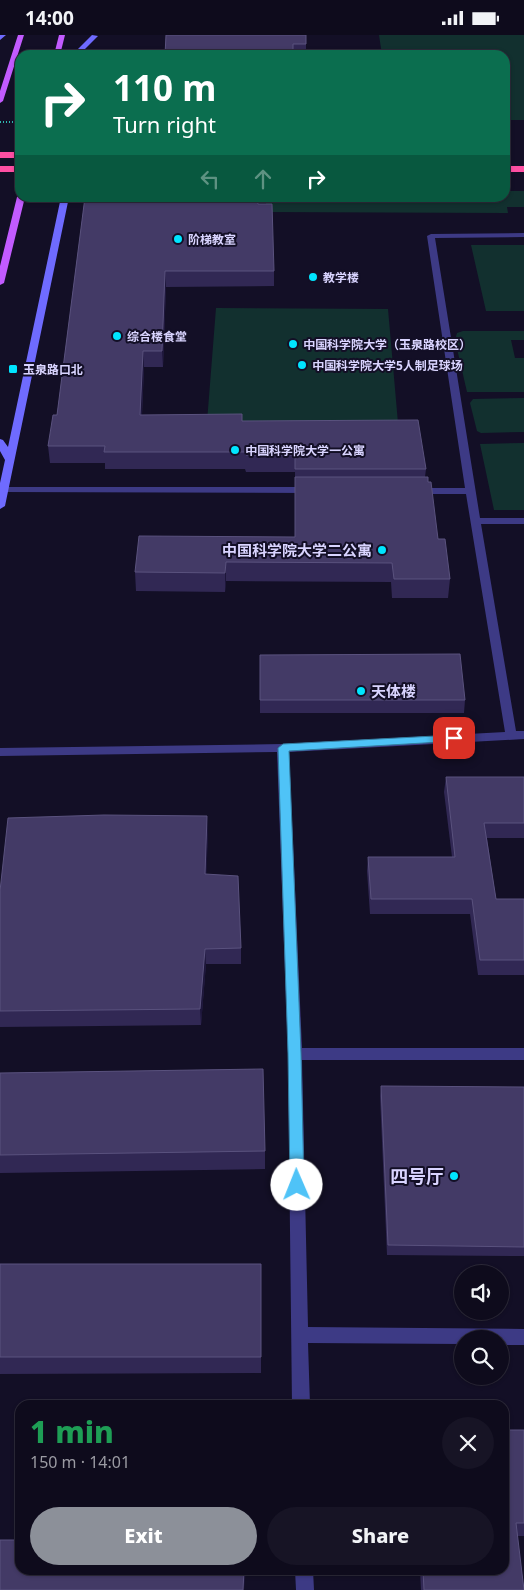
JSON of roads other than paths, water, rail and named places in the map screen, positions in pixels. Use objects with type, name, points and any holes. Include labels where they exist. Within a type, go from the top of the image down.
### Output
[{"type":"highway","points":[[0,155],[15,155]]},
{"type":"highway","points":[[0,169],[15,169]]},
{"type":"highway","points":[[510,169],[524,169]]},
{"type":"main road","points":[[16,50],[21,35]]},
{"type":"main road","points":[[58,50],[62,35]]},
{"type":"main road","points":[[0,101],[15,54]]},
{"type":"main road","points":[[0,283],[20,202]]},
{"type":"street","points":[[0,38],[3,35]]},
{"type":"street","points":[[92,49],[95,35]]},
{"type":"street","points":[[79,50],[95,35]]},
{"type":"street","points":[[0,506],[64,202]]},
{"type":"street","points":[[510,735],[431,236],[524,235]]},
{"type":"street","points":[[0,442],[10,460]]},
{"type":"street","points":[[3,489],[321,491]]},
{"type":"street","points":[[410,491],[470,491]]},
{"type":"street","points":[[475,521],[524,521]]},
{"type":"street","points":[[0,752],[283,748],[524,735]]},
{"type":"street","points":[[283,748],[295,1053],[301,1400]]},
{"type":"street","points":[[295,1053],[524,1053]]},
{"type":"street","points":[[300,1335],[524,1337]]},
{"type":"street","points":[[304,1575],[305,1590]]},
{"type":"place","name":"阶梯教室","points":[[178,239]]},
{"type":"place","name":"教学楼","points":[[313,277]]},
{"type":"place","name":"综合楼食堂","points":[[117,336]]},
{"type":"place","name":"中国科学院大学（玉泉路校区）","points":[[293,344]]},
{"type":"place","name":"中国科学院大学5人制足球场","points":[[302,365]]},
{"type":"place","name":"玉泉路口北","points":[[13,369]]},
{"type":"place","name":"中国科学院大学一公寓","points":[[235,450]]},
{"type":"place","name":"中国科学院大学二公寓","points":[[382,550]]},
{"type":"place","name":"天体楼","points":[[361,691]]},
{"type":"place","name":"四号厅","points":[[454,1176]]}]
